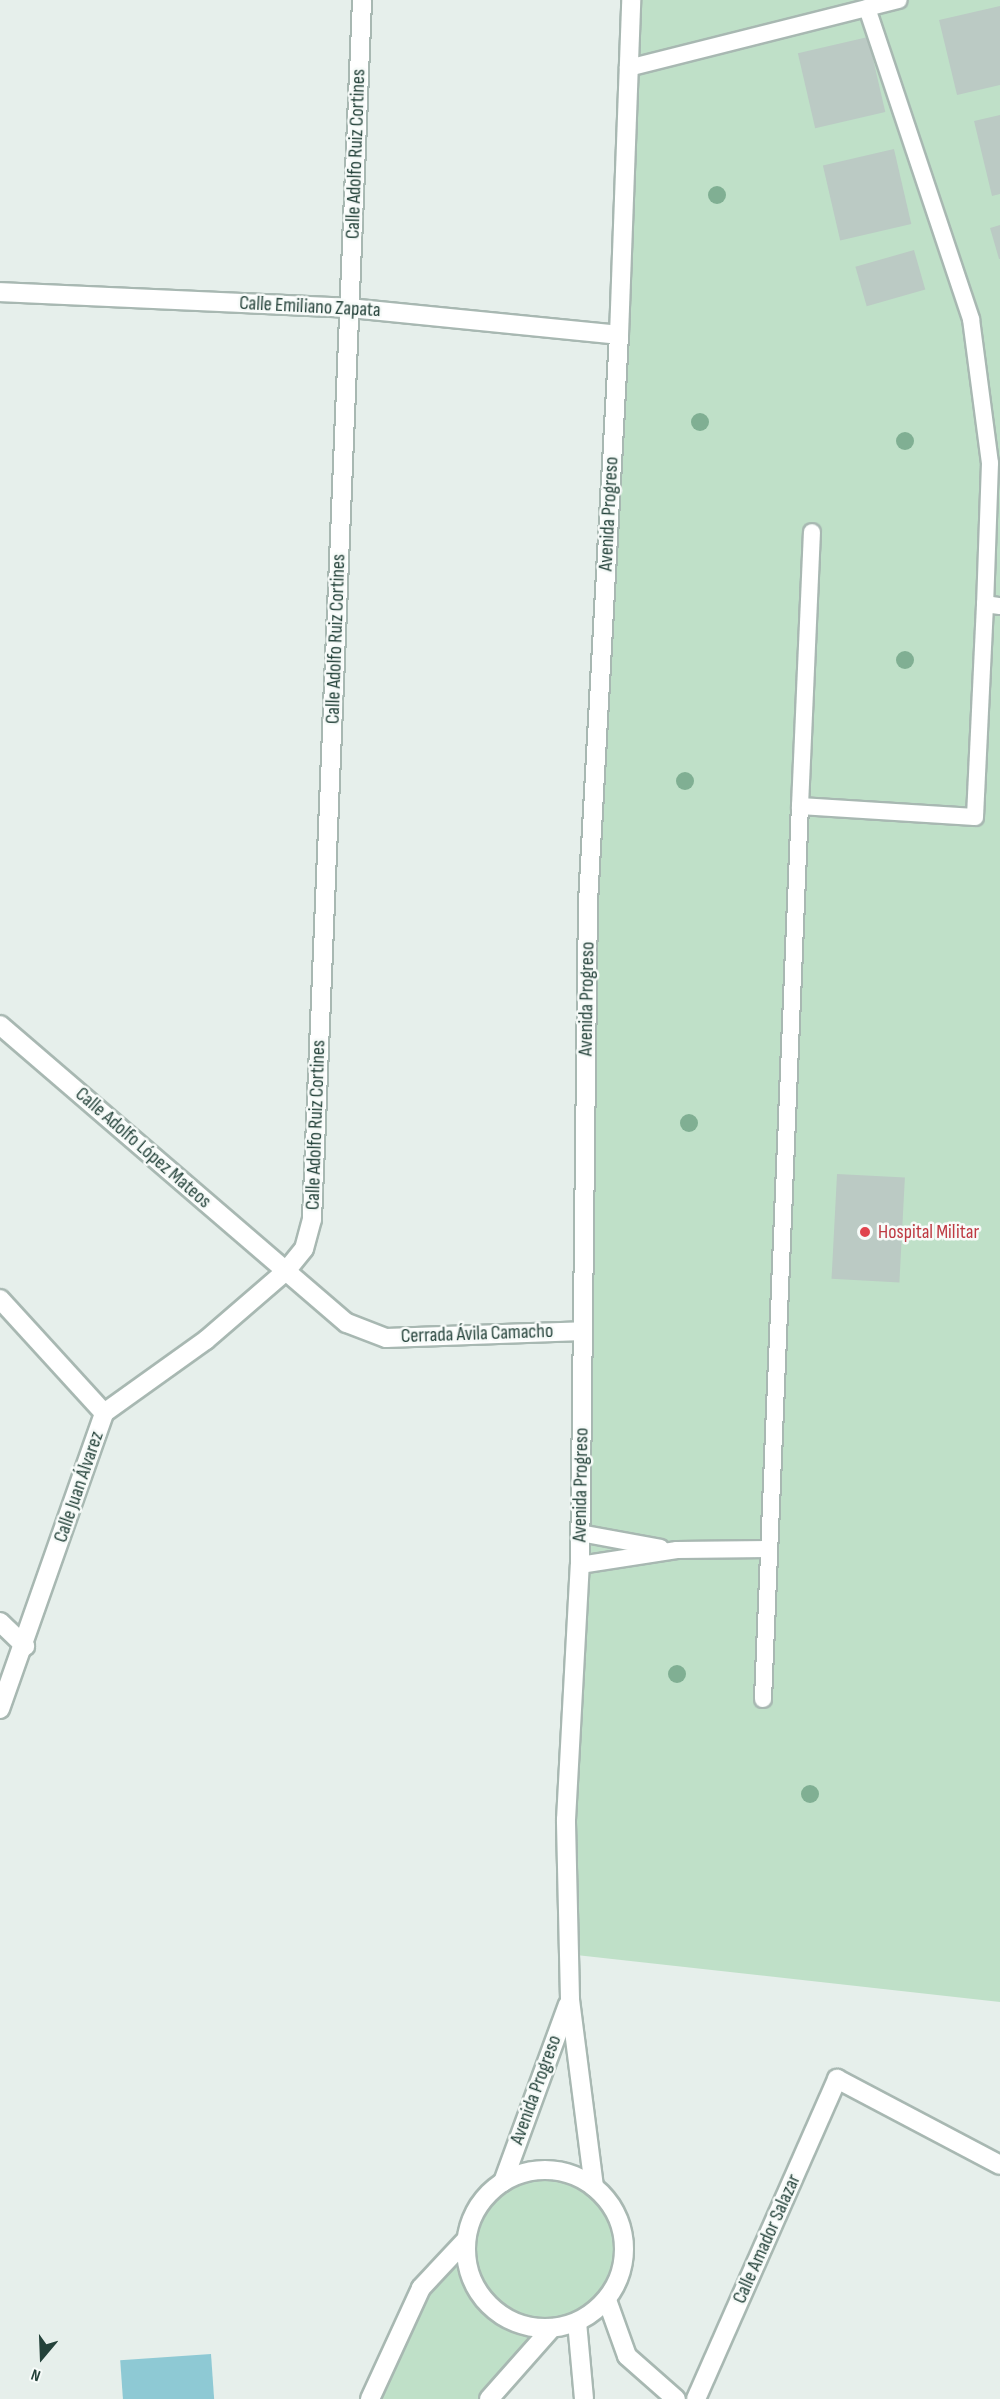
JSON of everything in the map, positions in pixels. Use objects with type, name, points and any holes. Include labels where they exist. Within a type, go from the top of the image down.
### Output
[{"type":"street","name":"Calle Adolfo Ruiz Cortines","points":[[286,1271],[304,1249],[312,1219],[362,0]]},
{"type":"street","name":"Avenida Progreso","points":[[594,2187],[570,1999],[566,1820],[580,1565],[588,902],[619,335],[631,0]]},
{"type":"street","name":"Calle Emiliano Zapata","points":[[0,292],[350,308],[619,335]]},
{"type":"street","name":"Calle Adolfo López Mateos","points":[[0,1025],[286,1271]]},
{"type":"street","name":"Calle Juan Álvarez","points":[[0,1709],[25,1646],[104,1413],[206,1340],[286,1271]]},
{"type":"street","name":"Cerrada Ávila Camacho","points":[[286,1271],[347,1323],[386,1338],[583,1331]]},
{"type":"street","points":[[0,1299],[104,1413]]},
{"type":"street","points":[[0,1622],[25,1646]]},
{"type":"street","name":"Avenida Progreso","points":[[503,2182],[570,1999]]},
{"type":"street","name":"Calle Amador Salazar","points":[[696,2399],[837,2079],[1000,2165]]},
{"type":"street","points":[[370,2399],[421,2288],[465,2241],[480,2204],[503,2182],[524,2172],[549,2170],[572,2175],[594,2187],[621,2219],[624,2261],[607,2300],[577,2322],[550,2329],[516,2324],[487,2305],[471,2274],[465,2241]]},
{"type":"street","points":[[607,2300],[627,2356],[676,2399]]},
{"type":"street","points":[[577,2322],[584,2399]]},
{"type":"street","points":[[489,2399],[550,2329]]},
{"type":"lane","points":[[628,68],[899,0]]},
{"type":"lane","points":[[800,806],[975,818],[993,605],[990,464],[971,319],[867,8]]},
{"type":"lane","points":[[763,1700],[812,532]]},
{"type":"lane","points":[[580,1533],[677,1551]]},
{"type":"lane","points":[[580,1565],[677,1551],[769,1550]]},
{"type":"green space","points":[[633,0],[1000,0],[1000,2002],[567,1954],[588,902]]},
{"type":"green space","points":[[548,2169],[571,2173],[592,2183],[609,2199],[621,2219],[626,2243],[624,2268],[614,2291],[598,2309],[577,2322],[551,2328],[533,2326],[551,2329],[489,2399],[370,2399],[421,2288],[467,2246],[470,2224],[482,2201],[501,2183],[524,2172]]},
{"type":"water","points":[[211,2354],[214,2399],[123,2399],[120,2360]]},
{"type":"building","points":[[1000,6],[1000,85],[957,95],[939,20]]},
{"type":"building","points":[[868,37],[885,112],[815,128],[798,53]]},
{"type":"building","points":[[1000,115],[1000,194],[992,196],[974,121]]},
{"type":"building","points":[[894,149],[911,224],[840,240],[823,165]]},
{"type":"building","points":[[1000,225],[1000,259],[999,259],[990,228]]},
{"type":"building","points":[[914,250],[925,289],[867,306],[855,267]]},
{"type":"building","points":[[837,1174],[905,1178],[899,1282],[832,1279]]},
{"type":"place","name":"Hospital Militar","points":[[865,1232]]}]
